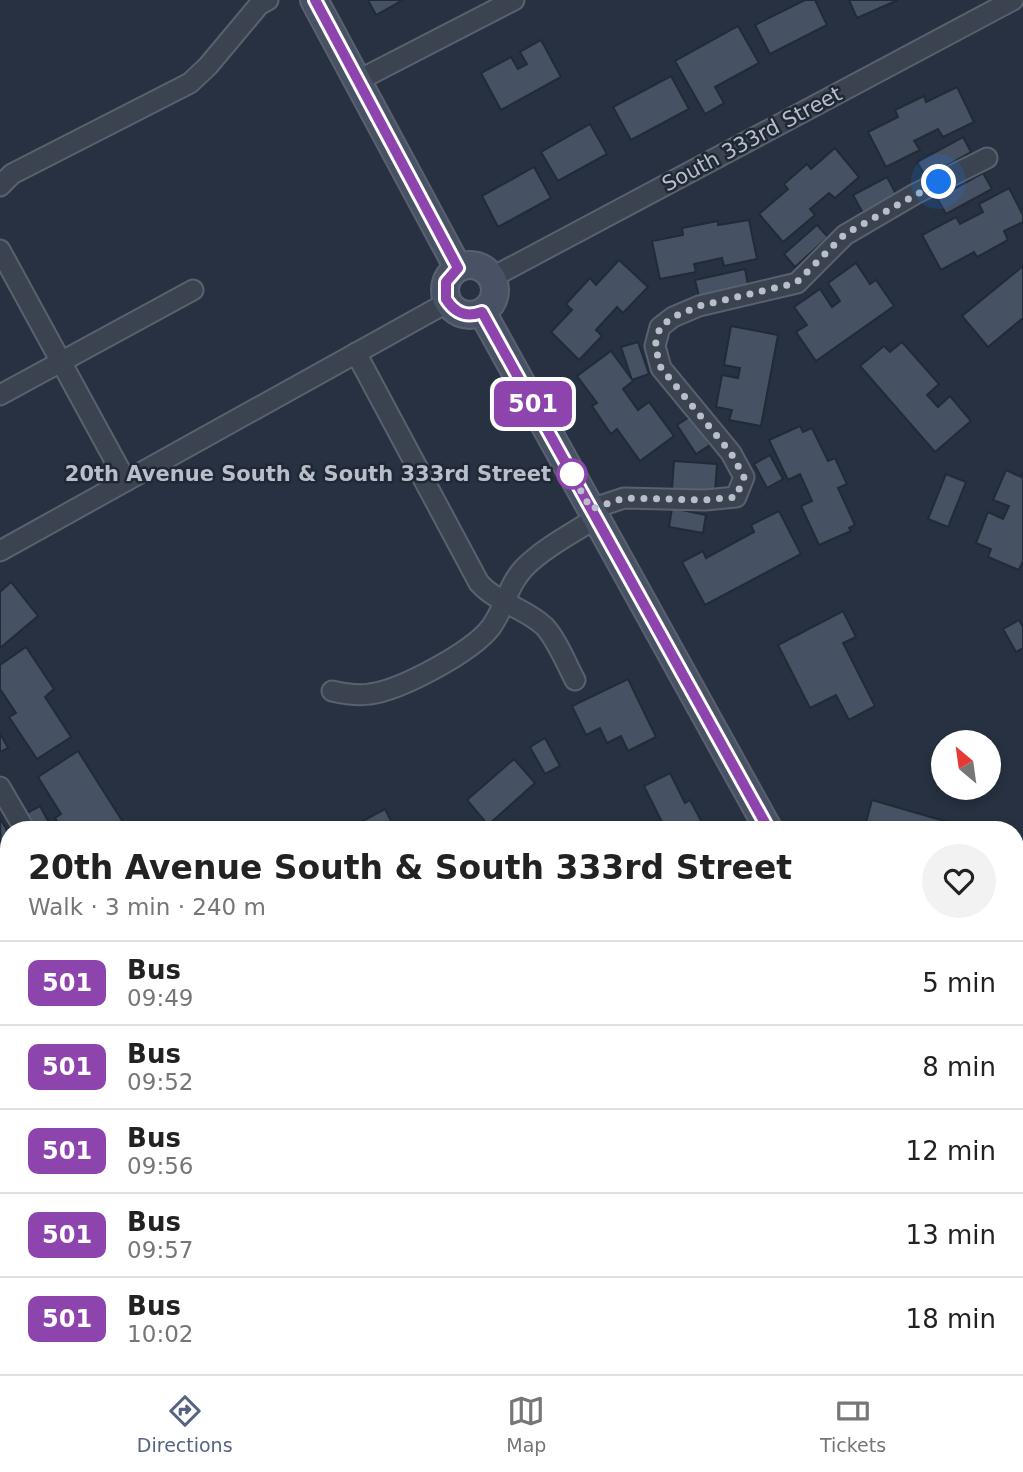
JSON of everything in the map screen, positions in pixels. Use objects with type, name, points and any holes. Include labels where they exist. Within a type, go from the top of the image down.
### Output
[{"type":"street","points":[[0,186],[12,174],[190,83],[208,66],[259,5],[268,0]]},
{"type":"street","points":[[314,0],[458,268]]},
{"type":"street","points":[[356,81],[514,0]]},
{"type":"street","name":"South 333rd Street","points":[[491,278],[1013,0]]},
{"type":"street","points":[[332,691],[370,694],[406,682],[468,649],[491,627],[510,588],[527,565],[594,514],[624,498],[705,500],[736,497],[744,477],[731,453],[661,368],[655,346],[660,327],[673,317],[699,306],[796,283],[845,234],[915,194],[987,158]]},
{"type":"street","points":[[0,250],[126,481]]},
{"type":"street","points":[[475,266],[483,269],[491,278],[495,291],[493,300],[482,312],[465,315],[457,312],[448,302],[446,282],[458,268],[475,266]]},
{"type":"street","points":[[0,395],[193,290]]},
{"type":"street","points":[[0,551],[448,302]]},
{"type":"street","points":[[482,312],[764,821]]},
{"type":"street","points":[[356,353],[473,574],[488,592],[546,628],[575,680]]},
{"type":"street","points":[[0,787],[19,821]]},
{"type":"building","points":[[368,0],[403,0],[376,15]]},
{"type":"building","points":[[805,0],[815,0],[827,25],[770,54],[755,25]]},
{"type":"building","points":[[849,0],[898,0],[857,18]]},
{"type":"building","points":[[738,26],[759,63],[715,87],[724,103],[705,114],[675,61]]},
{"type":"building","points":[[541,40],[561,77],[501,110],[481,73],[511,57],[518,69],[527,64],[520,52]]},
{"type":"building","points":[[671,76],[689,109],[631,140],[613,107]]},
{"type":"building","points":[[957,87],[974,122],[943,137],[938,129],[914,141],[920,150],[886,167],[868,132],[898,117],[895,110],[924,96],[926,102]]},
{"type":"building","points":[[590,124],[607,154],[558,181],[541,152]]},
{"type":"building","points":[[963,137],[971,152],[926,177],[917,162]]},
{"type":"building","points":[[835,148],[859,177],[835,198],[829,193],[810,209],[815,215],[783,242],[759,214],[788,189],[784,184],[807,164],[811,169]]},
{"type":"building","points":[[534,167],[551,198],[498,227],[482,196]]},
{"type":"building","points":[[983,173],[992,189],[946,214],[937,198]]},
{"type":"building","points":[[887,177],[897,196],[864,215],[853,195]]},
{"type":"building","points":[[1009,188],[1023,215],[1023,222],[1004,231],[1008,240],[977,257],[974,252],[941,270],[922,235],[956,217],[960,224],[983,212],[979,204]]},
{"type":"building","points":[[749,220],[757,259],[724,266],[722,258],[694,264],[696,272],[660,279],[652,241],[683,235],[682,228],[718,221],[718,225]]},
{"type":"building","points":[[817,225],[828,237],[795,267],[784,254]]},
{"type":"building","points":[[619,260],[648,287],[623,313],[617,307],[596,330],[602,336],[579,360],[551,332],[572,310],[566,304],[590,278],[596,285]]},
{"type":"building","points":[[856,263],[870,284],[876,280],[894,306],[816,361],[796,332],[807,325],[794,307],[820,289],[832,307],[840,301],[828,283]]},
{"type":"building","points":[[1023,266],[1023,318],[988,347],[962,316]]},
{"type":"building","points":[[745,269],[748,285],[699,296],[695,280]]},
{"type":"building","points":[[731,326],[778,335],[761,426],[729,420],[732,410],[716,407],[722,375],[738,378],[740,368],[724,365]]},
{"type":"building","points":[[638,342],[649,374],[632,380],[621,347]]},
{"type":"building","points":[[902,342],[939,384],[927,395],[938,407],[950,396],[971,421],[935,452],[860,366],[884,346],[890,352]]},
{"type":"building","points":[[611,351],[633,381],[623,389],[638,410],[649,402],[674,436],[640,461],[617,429],[611,434],[592,406],[597,403],[577,376]]},
{"type":"building","points":[[691,416],[710,445],[696,454],[677,425]]},
{"type":"building","points":[[800,426],[803,432],[812,428],[828,461],[835,458],[847,484],[838,488],[855,525],[849,528],[851,531],[819,545],[801,506],[812,501],[800,474],[788,480],[769,440]]},
{"type":"building","points":[[770,455],[783,479],[767,488],[754,464]]},
{"type":"building","points":[[674,461],[717,464],[715,492],[672,489]]},
{"type":"building","points":[[1006,470],[1021,477],[1023,472],[1023,561],[1019,570],[988,557],[991,549],[976,543],[988,512],[1003,519],[1009,506],[993,500]]},
{"type":"building","points":[[946,474],[966,482],[948,527],[928,519]]},
{"type":"building","points":[[672,508],[706,515],[703,533],[669,527]]},
{"type":"building","points":[[779,511],[801,554],[705,605],[682,562],[703,551],[706,558],[754,532],[751,525]]},
{"type":"building","points":[[11,582],[38,616],[0,648],[0,592]]},
{"type":"building","points":[[843,611],[856,637],[843,643],[875,706],[849,720],[836,695],[810,708],[778,645]]},
{"type":"building","points":[[1019,620],[1023,627],[1023,648],[1016,652],[1003,629]]},
{"type":"building","points":[[26,647],[54,689],[45,697],[71,737],[37,759],[9,717],[16,713],[0,689],[0,665]]},
{"type":"building","points":[[628,679],[656,737],[628,751],[621,736],[607,743],[600,728],[586,735],[572,706]]},
{"type":"building","points":[[0,733],[8,748],[0,752]]},
{"type":"building","points":[[545,738],[560,766],[545,774],[530,747]]},
{"type":"building","points":[[78,751],[122,821],[57,821],[55,818],[61,814],[38,777]]},
{"type":"building","points":[[514,759],[535,783],[492,821],[485,821],[467,800]]},
{"type":"building","points":[[670,773],[685,803],[690,800],[701,821],[662,821],[644,786]]},
{"type":"building","points":[[872,800],[944,821],[866,821]]},
{"type":"building","points":[[40,806],[48,821],[26,821],[23,815]]},
{"type":"building","points":[[385,809],[391,821],[362,821]]},
{"type":"bus line","name":"501","points":[[315,0],[458,268],[446,282],[446,299],[457,312],[465,315],[482,312],[764,821]]},
{"type":"place","name":"20th Avenue South & South 333rd Street","points":[[572,474]]},
{"type":"route","points":[[572,474],[567,466],[591,509],[624,498],[705,500],[736,497],[744,477],[731,453],[661,368],[655,346],[660,327],[673,317],[699,306],[796,283],[845,234],[939,182]]}]
